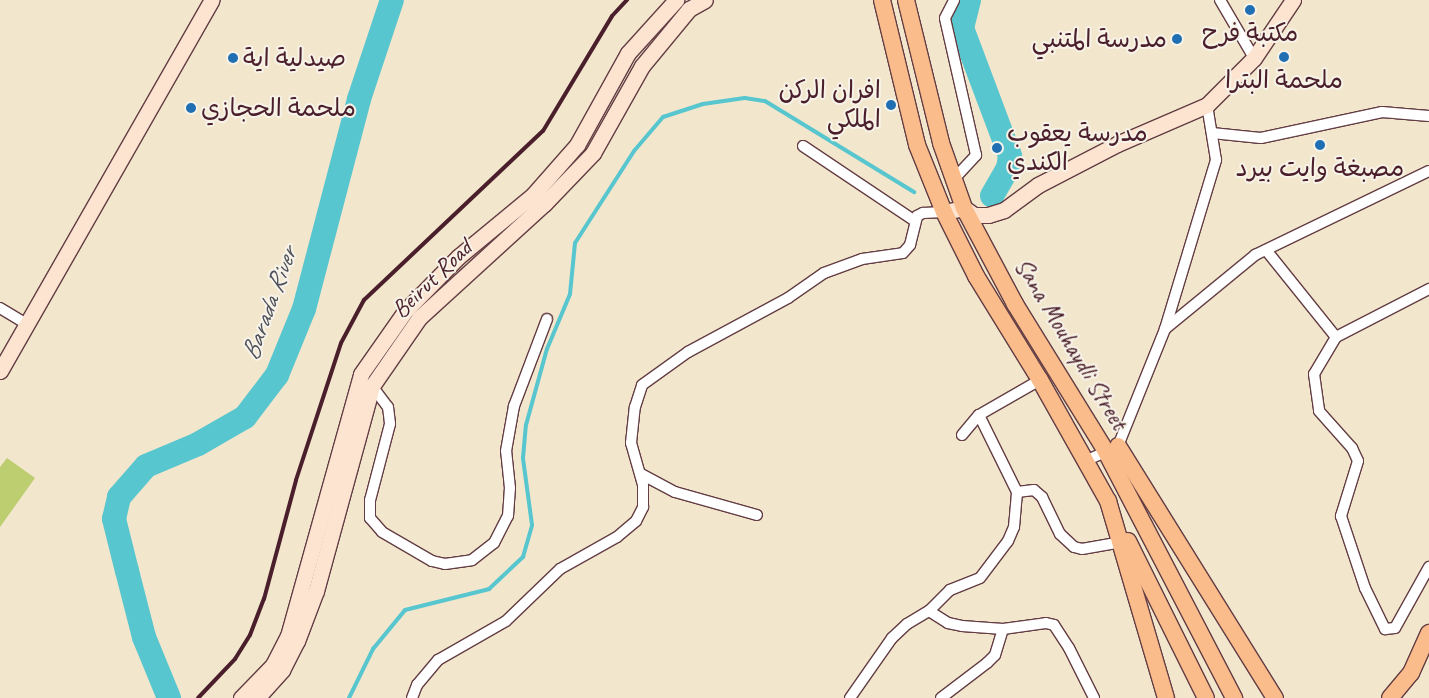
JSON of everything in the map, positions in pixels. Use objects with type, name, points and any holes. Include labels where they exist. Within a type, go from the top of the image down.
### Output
[{"type":"main road","points":[[882,0],[917,145],[944,212],[976,276],[1040,380],[1108,501],[1206,698]]},
{"type":"main road","name":"Sana Mouhaydli Street","points":[[906,0],[953,180],[964,208],[1015,304],[1112,448],[1234,698]]},
{"type":"main road","points":[[1112,448],[1275,698]]},
{"type":"main road","points":[[1108,501],[1166,698]]},
{"type":"main road","points":[[1390,698],[1411,673],[1429,633]]},
{"type":"street","points":[[0,371],[212,0]]},
{"type":"street","points":[[241,698],[273,665],[288,636],[361,374],[406,310],[458,257],[533,195],[577,145],[628,53],[676,0]]},
{"type":"street","name":"Beirut Road","points":[[257,698],[282,670],[310,608],[372,386],[419,318],[537,211],[593,153],[642,66],[689,9],[705,0]]},
{"type":"street","points":[[953,180],[976,155],[945,18],[954,0]]},
{"type":"street","points":[[1220,0],[1254,58]]},
{"type":"street","points":[[412,698],[424,675],[438,660],[506,621],[560,569],[629,529],[643,507],[641,474],[631,443],[635,407],[642,384],[688,352],[788,298],[824,273],[862,259],[903,253],[910,245],[914,221],[923,213],[944,212],[964,208],[974,215],[1004,210],[1038,185],[1117,144],[1207,105],[1254,58],[1293,0]]},
{"type":"street","points":[[1085,461],[1112,448],[1165,329],[1216,160],[1207,105]]},
{"type":"street","points":[[1212,133],[1261,138],[1382,112],[1429,116]]},
{"type":"street","points":[[803,146],[914,221]]},
{"type":"street","points":[[1165,329],[1255,255],[1429,170]]},
{"type":"street","points":[[1266,250],[1336,337]]},
{"type":"street","points":[[1429,289],[1336,337],[1314,374],[1319,411],[1352,448],[1358,461],[1340,516],[1365,588],[1385,629],[1395,628],[1429,567]]},
{"type":"street","points":[[0,308],[27,324]]},
{"type":"street","points":[[372,386],[388,407],[390,424],[370,500],[370,518],[382,532],[432,561],[445,564],[472,560],[494,543],[508,516],[510,488],[506,451],[514,406],[547,319]]},
{"type":"street","points":[[962,435],[978,416],[1040,380]]},
{"type":"street","points":[[850,698],[892,638],[906,624],[929,611],[950,590],[980,578],[999,556],[1014,526],[1017,492],[978,416]]},
{"type":"street","points":[[641,474],[675,492],[757,515]]},
{"type":"street","points":[[1017,492],[1034,490],[1042,497],[1060,534],[1074,547],[1097,547],[1120,542]]},
{"type":"street","points":[[929,611],[948,623],[1003,629],[1046,623],[1054,625],[1069,648],[1094,698]]},
{"type":"street","points":[[941,698],[970,678],[991,659],[1003,629]]},
{"type":"green space","points":[[7,458],[35,478],[0,527],[0,467]]},
{"type":"waterway","name":"Barada River","points":[[169,698],[144,637],[114,519],[119,497],[146,466],[198,444],[245,417],[277,375],[304,309],[359,99],[392,0]]},
{"type":"waterway","points":[[969,0],[962,28],[1010,156],[1008,168],[992,196]]},
{"type":"waterway","points":[[349,698],[373,649],[405,610],[489,589],[523,557],[532,525],[523,458],[526,425],[547,349],[570,294],[575,243],[634,151],[663,117],[703,104],[745,98],[765,101],[914,192]]},
{"type":"railway","points":[[198,698],[235,659],[250,635],[264,599],[296,480],[341,343],[364,300],[543,131],[612,16],[627,0]]},
{"type":"place","name":"مكتبة فرح","points":[[1250,10]]},
{"type":"place","name":"مدرسة المتنبي","points":[[1177,39]]},
{"type":"place","name":"ملحمة البترا","points":[[1284,57]]},
{"type":"place","name":"صيدلية اية","points":[[233,58]]},
{"type":"place","name":"افران الركن الملكي","points":[[891,105]]},
{"type":"place","name":"ملحمة الحجازي","points":[[191,108]]},
{"type":"place","name":"مصبغة وايت بيرد","points":[[1320,145]]},
{"type":"place","name":"مدرسة يعقوب الكندي","points":[[997,148]]}]
